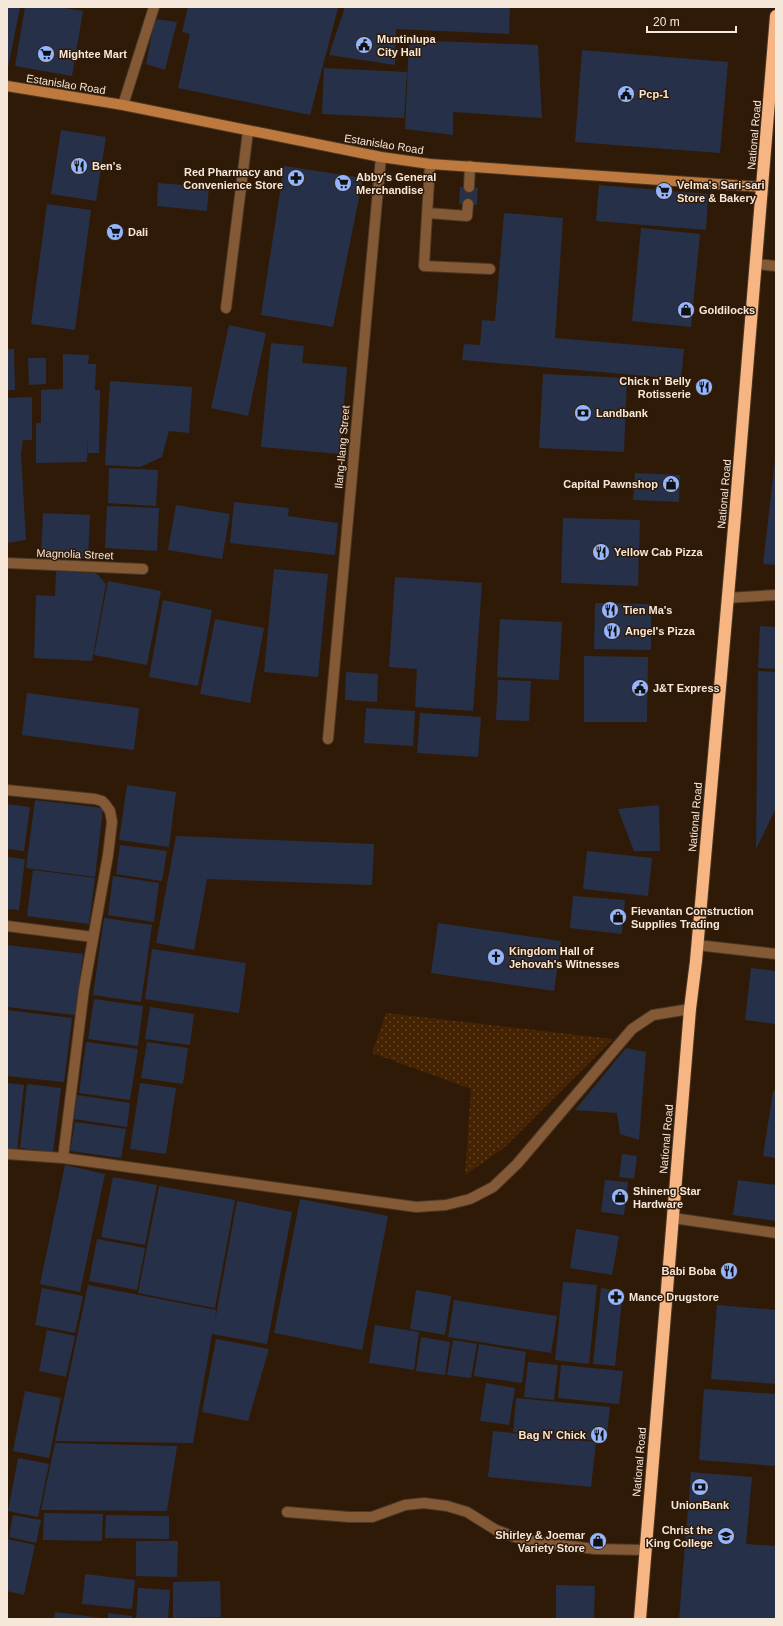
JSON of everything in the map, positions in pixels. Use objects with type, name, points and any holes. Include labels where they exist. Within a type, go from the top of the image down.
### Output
[{"type":"highway","name":"National Road","points":[[640,1619],[690,1009],[697,945],[762,187],[773,93],[776,16]]},
{"type":"street","points":[[123,105],[154,7]]},
{"type":"street","name":"Estanislao Road","points":[[7,86],[123,105],[381,157],[430,164],[762,187]]},
{"type":"street","points":[[226,308],[248,131]]},
{"type":"street","name":"Ilang-Ilang Street","points":[[328,739],[381,157]]},
{"type":"street","points":[[430,164],[424,266],[490,269]]},
{"type":"street","points":[[469,187],[470,166]]},
{"type":"street","points":[[428,213],[467,216],[468,204]]},
{"type":"street","points":[[756,264],[776,266]]},
{"type":"street","name":"Magnolia Street","points":[[7,563],[143,569]]},
{"type":"street","points":[[727,598],[776,595]]},
{"type":"street","points":[[7,790],[95,799],[103,802],[110,812],[112,822],[108,855],[84,989],[63,1158]]},
{"type":"street","points":[[7,926],[93,938]]},
{"type":"street","points":[[697,945],[776,954]]},
{"type":"street","points":[[7,1154],[63,1158],[416,1207],[446,1205],[470,1199],[493,1186],[517,1164],[619,1044],[642,1021],[654,1015],[690,1009]]},
{"type":"street","points":[[673,1218],[776,1233]]},
{"type":"street","points":[[287,1512],[349,1517],[372,1517],[405,1505],[424,1503],[447,1506],[467,1512],[496,1530],[515,1537],[537,1542],[595,1549],[645,1550]]},
{"type":"shaded area","points":[[386,1013],[613,1039],[504,1148],[465,1175],[471,1089],[372,1053]]},
{"type":"building","points":[[7,7],[20,8],[8,67],[7,67]]},
{"type":"building","points":[[25,7],[58,7],[83,11],[72,76],[15,66]]},
{"type":"building","points":[[188,7],[338,8],[310,115],[178,88],[190,34],[182,32]]},
{"type":"building","name":"Muntinlupa City Hall","points":[[345,7],[510,7],[509,34],[396,29],[395,65],[329,55]]},
{"type":"building","points":[[155,19],[177,22],[165,70],[146,64]]},
{"type":"building","points":[[409,40],[538,45],[542,118],[453,112],[453,135],[405,129]]},
{"type":"building","points":[[582,50],[728,62],[720,153],[575,142]]},
{"type":"building","points":[[324,68],[407,72],[404,118],[322,114]]},
{"type":"building","name":"Ben's","points":[[61,130],[106,137],[96,201],[51,194]]},
{"type":"building","points":[[284,166],[363,178],[333,327],[261,315]]},
{"type":"building","points":[[158,183],[209,187],[207,211],[157,206]]},
{"type":"building","points":[[599,185],[708,194],[706,230],[596,221]]},
{"type":"building","points":[[460,187],[478,188],[477,205],[459,204]]},
{"type":"building","points":[[47,204],[91,210],[75,330],[31,324]]},
{"type":"building","points":[[504,213],[563,218],[555,338],[684,349],[681,379],[462,360],[464,344],[480,345],[482,320],[495,321]]},
{"type":"building","points":[[641,228],[700,234],[691,327],[632,321]]},
{"type":"building","points":[[229,325],[266,333],[248,416],[211,408]]},
{"type":"building","points":[[271,343],[304,346],[302,363],[347,367],[340,454],[261,447]]},
{"type":"building","points":[[7,349],[14,349],[15,390],[7,390]]},
{"type":"building","points":[[63,354],[89,355],[88,364],[96,364],[95,390],[100,390],[99,453],[88,453],[88,437],[87,462],[36,463],[36,423],[41,423],[41,390],[63,389]]},
{"type":"building","points":[[28,358],[46,358],[46,384],[29,385]]},
{"type":"building","name":"Landbank","points":[[543,374],[627,378],[624,452],[539,448]]},
{"type":"building","points":[[110,381],[192,387],[189,433],[169,431],[162,457],[140,467],[105,465]]},
{"type":"building","points":[[32,397],[32,440],[23,440],[21,454],[26,540],[7,543],[7,398]]},
{"type":"building","points":[[776,460],[776,565],[763,564]]},
{"type":"building","points":[[109,468],[158,470],[156,506],[108,503]]},
{"type":"building","points":[[635,473],[680,475],[679,502],[633,500]]},
{"type":"building","points":[[234,502],[289,508],[288,516],[338,523],[335,555],[230,543]]},
{"type":"building","points":[[176,505],[230,514],[222,559],[168,550]]},
{"type":"building","points":[[107,506],[159,508],[157,551],[105,548]]},
{"type":"building","points":[[43,513],[90,515],[88,559],[41,557]]},
{"type":"building","name":"Yellow Cab Pizza","points":[[563,518],[640,520],[638,586],[561,583]]},
{"type":"building","points":[[274,569],[328,574],[318,677],[264,672]]},
{"type":"building","points":[[56,571],[96,573],[106,584],[92,661],[34,658],[36,595],[55,596]]},
{"type":"building","points":[[395,577],[482,583],[473,711],[415,707],[417,669],[389,667]]},
{"type":"building","points":[[108,581],[161,591],[147,665],[94,655]]},
{"type":"building","points":[[163,600],[212,610],[198,686],[149,677]]},
{"type":"building","points":[[595,603],[651,604],[651,650],[594,649]]},
{"type":"building","points":[[215,619],[264,628],[250,703],[200,694]]},
{"type":"building","points":[[500,619],[562,622],[559,680],[497,677]]},
{"type":"building","points":[[760,626],[776,627],[776,669],[758,668]]},
{"type":"building","points":[[584,656],[648,657],[647,722],[584,722]]},
{"type":"building","points":[[758,671],[776,672],[776,808],[756,849]]},
{"type":"building","points":[[346,672],[378,674],[377,702],[345,700]]},
{"type":"building","points":[[498,680],[531,681],[529,721],[496,720]]},
{"type":"building","points":[[27,693],[139,708],[134,750],[22,735]]},
{"type":"building","points":[[366,708],[415,711],[413,746],[364,743]]},
{"type":"building","points":[[420,713],[481,717],[478,757],[417,753]]},
{"type":"building","points":[[127,785],[176,792],[169,847],[119,840]]},
{"type":"building","points":[[35,800],[103,808],[95,877],[26,868]]},
{"type":"building","points":[[7,804],[30,807],[24,851],[7,849]]},
{"type":"building","points":[[659,805],[660,851],[634,851],[618,809]]},
{"type":"building","points":[[176,836],[374,844],[372,885],[207,879],[194,950],[156,943]]},
{"type":"building","points":[[120,845],[167,851],[162,881],[116,874]]},
{"type":"building","points":[[587,851],[652,858],[648,896],[583,889]]},
{"type":"building","points":[[7,857],[25,859],[19,910],[7,909]]},
{"type":"building","points":[[33,870],[95,878],[89,924],[27,916]]},
{"type":"building","points":[[113,876],[159,883],[154,922],[108,915]]},
{"type":"building","points":[[573,896],[625,900],[622,934],[570,928]]},
{"type":"building","points":[[104,918],[152,925],[141,1002],[93,995]]},
{"type":"building","name":"Kingdom Hall of Jehovah's Witnesses","points":[[438,923],[561,941],[554,991],[431,973]]},
{"type":"building","points":[[7,945],[83,954],[75,1015],[7,1007]]},
{"type":"building","points":[[152,949],[246,963],[239,1013],[145,999]]},
{"type":"building","points":[[751,968],[776,971],[776,1024],[745,1020]]},
{"type":"building","points":[[94,999],[143,1006],[138,1046],[88,1039]]},
{"type":"building","points":[[150,1007],[194,1014],[190,1045],[145,1039]]},
{"type":"building","points":[[7,1010],[72,1018],[64,1082],[7,1076]]},
{"type":"building","points":[[86,1042],[138,1049],[130,1100],[79,1093]]},
{"type":"building","points":[[147,1042],[188,1048],[183,1084],[141,1078]]},
{"type":"building","points":[[626,1048],[646,1052],[639,1140],[620,1134],[617,1113],[575,1110]]},
{"type":"building","points":[[7,1083],[24,1085],[17,1151],[7,1150]]},
{"type":"building","points":[[140,1083],[176,1088],[166,1154],[130,1149]]},
{"type":"building","points":[[27,1084],[61,1088],[53,1152],[20,1148]]},
{"type":"building","points":[[773,1091],[776,1091],[776,1158],[763,1156]]},
{"type":"building","points":[[77,1095],[130,1103],[127,1127],[74,1119]]},
{"type":"building","points":[[75,1122],[126,1129],[121,1158],[70,1151]]},
{"type":"building","points":[[622,1154],[637,1156],[634,1179],[619,1177]]},
{"type":"building","points":[[65,1165],[105,1174],[80,1292],[40,1284]]},
{"type":"building","points":[[113,1177],[157,1185],[145,1245],[101,1237]]},
{"type":"building","points":[[605,1180],[628,1182],[624,1215],[601,1212]]},
{"type":"building","points":[[738,1180],[776,1185],[776,1221],[733,1215]]},
{"type":"building","points":[[159,1186],[235,1200],[215,1308],[138,1293]]},
{"type":"building","points":[[300,1199],[388,1216],[362,1350],[274,1333]]},
{"type":"building","points":[[237,1201],[292,1212],[267,1344],[212,1334],[193,1443],[55,1441],[88,1285],[216,1310],[215,1321]]},
{"type":"building","points":[[576,1229],[619,1236],[612,1275],[570,1268]]},
{"type":"building","points":[[97,1239],[145,1248],[137,1290],[89,1281]]},
{"type":"building","points":[[563,1282],[597,1285],[589,1364],[555,1360]]},
{"type":"building","points":[[42,1288],[83,1296],[75,1333],[35,1325]]},
{"type":"building","points":[[601,1288],[623,1291],[615,1366],[593,1364]]},
{"type":"building","points":[[416,1290],[451,1296],[445,1335],[410,1329]]},
{"type":"building","points":[[454,1300],[557,1316],[551,1353],[448,1337]]},
{"type":"building","points":[[717,1305],[776,1310],[776,1384],[711,1379]]},
{"type":"building","points":[[375,1325],[419,1332],[414,1370],[369,1363]]},
{"type":"building","points":[[47,1330],[75,1336],[66,1377],[39,1371]]},
{"type":"building","points":[[421,1337],[450,1342],[445,1375],[416,1371]]},
{"type":"building","points":[[216,1339],[269,1349],[248,1421],[202,1412]]},
{"type":"building","points":[[453,1340],[477,1344],[471,1378],[447,1375]]},
{"type":"building","points":[[479,1344],[526,1352],[522,1383],[474,1376]]},
{"type":"building","points":[[528,1362],[558,1365],[554,1400],[524,1397]]},
{"type":"building","points":[[561,1365],[623,1371],[619,1404],[558,1398]]},
{"type":"building","points":[[486,1383],[515,1388],[509,1425],[480,1421]]},
{"type":"building","points":[[704,1389],[776,1394],[776,1466],[699,1460]]},
{"type":"building","points":[[25,1391],[61,1398],[49,1458],[13,1451]]},
{"type":"building","points":[[516,1398],[610,1407],[606,1442],[513,1432]]},
{"type":"building","points":[[493,1431],[596,1442],[591,1487],[488,1477]]},
{"type":"building","points":[[55,1443],[177,1446],[167,1511],[41,1510]]},
{"type":"building","points":[[18,1458],[49,1464],[38,1517],[8,1511]]},
{"type":"building","points":[[691,1472],[752,1477],[746,1544],[776,1546],[776,1619],[679,1619]]},
{"type":"building","points":[[44,1513],[103,1514],[102,1541],[43,1540]]},
{"type":"building","points":[[13,1515],[41,1520],[36,1543],[9,1537]]},
{"type":"building","points":[[106,1515],[169,1516],[169,1539],[105,1538]]},
{"type":"building","points":[[7,1539],[35,1545],[24,1595],[7,1591]]},
{"type":"building","points":[[136,1541],[178,1541],[177,1577],[136,1576]]},
{"type":"building","points":[[85,1574],[135,1580],[132,1609],[82,1604]]},
{"type":"building","points":[[220,1581],[221,1617],[173,1618],[173,1582]]},
{"type":"building","points":[[556,1585],[595,1586],[594,1619],[556,1619]]},
{"type":"building","points":[[138,1588],[170,1590],[168,1619],[136,1619]]},
{"type":"building","points":[[55,1612],[102,1618],[102,1619],[54,1619]]},
{"type":"building","points":[[108,1613],[132,1616],[132,1619],[108,1619]]},
{"type":"place","name":"Muntinlupa City Hall","points":[[364,45]]},
{"type":"place","name":"Mightee Mart","points":[[46,54]]},
{"type":"place","name":"Pcp-1","points":[[626,94]]},
{"type":"place","name":"Ben's","points":[[79,166]]},
{"type":"place","name":"Red Pharmacy and Convenience Store","points":[[296,178]]},
{"type":"place","name":"Abby's General Merchandise","points":[[343,183]]},
{"type":"place","name":"Velma's Sari-sari Store & Bakery","points":[[664,191]]},
{"type":"place","name":"Dali","points":[[115,232]]},
{"type":"place","name":"Goldilocks","points":[[686,310]]},
{"type":"place","name":"Chick n' Belly Rotisserie","points":[[704,387]]},
{"type":"place","name":"Landbank","points":[[583,413]]},
{"type":"place","name":"Capital Pawnshop","points":[[671,484]]},
{"type":"place","name":"Yellow Cab Pizza","points":[[601,552]]},
{"type":"place","name":"Tien Ma's","points":[[610,610]]},
{"type":"place","name":"Angel's Pizza","points":[[612,631]]},
{"type":"place","name":"J&T Express","points":[[640,688]]},
{"type":"place","name":"Fievantan Construction Supplies Trading","points":[[618,917]]},
{"type":"place","name":"Kingdom Hall of Jehovah's Witnesses","points":[[496,957]]},
{"type":"place","name":"Shineng Star Hardware","points":[[620,1197]]},
{"type":"place","name":"Babi Boba","points":[[729,1271]]},
{"type":"place","name":"Mance Drugstore","points":[[616,1297]]},
{"type":"place","name":"Bag N' Chick","points":[[599,1435]]},
{"type":"place","name":"UnionBank","points":[[700,1487]]},
{"type":"place","name":"Christ the King College","points":[[726,1536]]},
{"type":"place","name":"Shirley & Joemar Variety Store","points":[[598,1541]]}]
